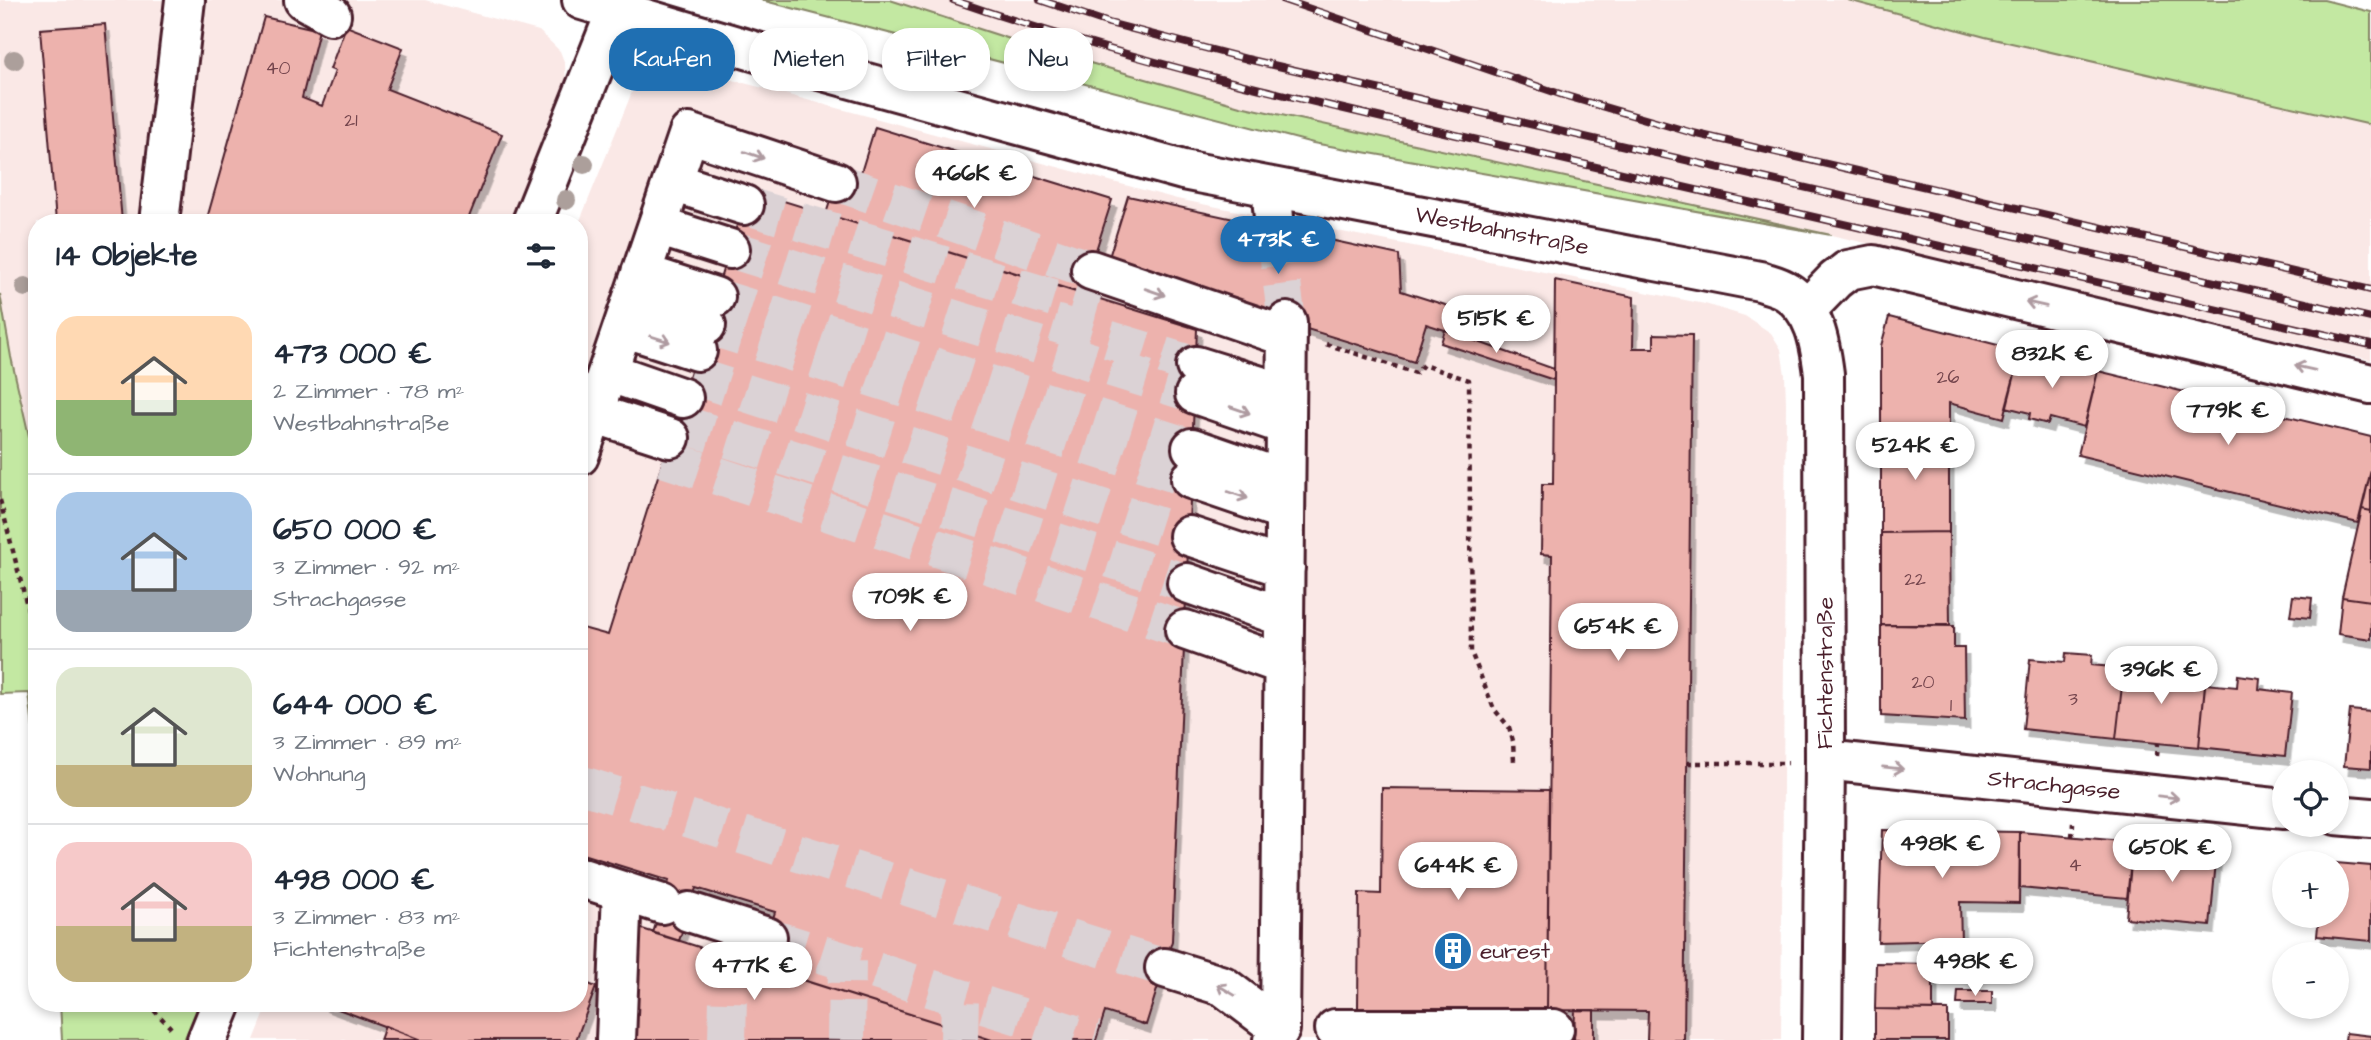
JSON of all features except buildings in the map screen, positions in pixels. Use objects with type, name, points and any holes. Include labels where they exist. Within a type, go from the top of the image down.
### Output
[{"type":"street","points":[[160,214],[185,0]]},
{"type":"street","points":[[535,214],[600,5]]},
{"type":"street","name":"Westbahnstraße","points":[[600,5],[794,63],[1183,170],[1760,281],[1786,290],[1806,310]]},
{"type":"street","points":[[625,322],[689,133],[836,182]]},
{"type":"street","points":[[1271,187],[1275,228]]},
{"type":"street","points":[[1806,310],[1848,270],[1873,265],[2371,384]]},
{"type":"street","points":[[1091,270],[1285,494],[1272,1036]]},
{"type":"street","name":"Fichtenstraße","points":[[1806,310],[1819,339],[1824,374],[1809,762],[1822,1040]]},
{"type":"street","points":[[625,322],[703,335]]},
{"type":"street","points":[[625,322],[703,335]]},
{"type":"street","points":[[625,322],[703,335]]},
{"type":"street","points":[[625,322],[703,335]]},
{"type":"street","points":[[625,322],[703,335]]},
{"type":"street","points":[[1191,490],[1285,494]]},
{"type":"street","points":[[1191,490],[1285,494]]},
{"type":"street","points":[[1191,490],[1285,494]]},
{"type":"street","points":[[1191,490],[1285,494]]},
{"type":"street","points":[[1191,490],[1285,494]]},
{"type":"street","points":[[1191,490],[1285,494]]},
{"type":"street","name":"Strachgasse","points":[[1809,762],[2272,808]]},
{"type":"street","points":[[2349,816],[2371,818]]},
{"type":"street","points":[[588,880],[675,908],[729,941],[767,937]]},
{"type":"street","points":[[616,1040],[622,891]]},
{"type":"street","points":[[1164,968],[1223,986],[1272,1036],[1554,1029]]},
{"type":"street","points":[[190,1035],[213,1012]]},
{"type":"path","points":[[1285,494],[1311,340],[1416,373],[1423,365],[1469,380],[1471,652],[1494,709],[1509,727],[1514,741],[1514,762]]},
{"type":"path","points":[[0,500],[28,610]]},
{"type":"path","points":[[1687,763],[1809,762]]},
{"type":"path","points":[[159,1012],[190,1035]]},
{"type":"shaded area","points":[[0,0],[425,0],[539,31],[560,51],[565,64],[566,85],[514,214],[28,214],[28,432],[0,294]]},
{"type":"shaded area","points":[[890,0],[1848,0],[1985,37],[2371,125],[2371,360],[1831,235],[1240,106],[1093,64],[1093,28],[1004,28],[1004,37],[990,32],[990,28],[976,28]]},
{"type":"shaded area","points":[[735,81],[749,84],[749,91],[774,91],[1177,199],[1705,304],[1745,316],[1771,333],[1781,349],[1786,403],[1781,1040],[254,1040],[265,1012],[588,1012],[588,214],[583,214],[632,92],[735,91]]},
{"type":"green space","points":[[761,0],[890,0],[976,28],[882,28],[882,31]]},
{"type":"green space","points":[[1848,0],[2324,0],[2371,12],[2371,125],[1985,37]]},
{"type":"green space","points":[[990,32],[1004,37],[1004,63],[990,59]]},
{"type":"green space","points":[[1093,64],[1240,106],[1831,235],[1313,143],[1093,86]]},
{"type":"green space","points":[[0,294],[28,432],[28,693],[0,694]]},
{"type":"green space","points":[[60,1012],[197,1012],[184,1040],[62,1040]]},
{"type":"tunnel","points":[[836,182],[1091,270]]},
{"type":"tunnel","points":[[744,205],[1097,311]]},
{"type":"tunnel","points":[[1275,228],[1287,322]]},
{"type":"tunnel","points":[[730,249],[1195,394]]},
{"type":"tunnel","points":[[715,297],[1192,448]]},
{"type":"tunnel","points":[[1054,323],[1196,366]]},
{"type":"tunnel","points":[[706,325],[1191,479]]},
{"type":"tunnel","points":[[690,375],[1189,536]]},
{"type":"tunnel","points":[[675,422],[1187,583]]},
{"type":"tunnel","points":[[663,458],[1185,630]]},
{"type":"tunnel","points":[[588,787],[1165,968]]},
{"type":"tunnel","points":[[767,937],[1095,1040]]},
{"type":"tunnel","points":[[727,1040],[729,957]]},
{"type":"tunnel","points":[[846,1040],[847,961]]},
{"type":"tunnel","points":[[959,1040],[960,996]]},
{"type":"railway","points":[[953,0],[1105,48],[1259,89],[2371,345]]},
{"type":"railway","points":[[1040,0],[1109,23],[1247,59],[2371,318]]},
{"type":"railway","points":[[1284,0],[1563,95],[1693,133],[2371,290]]},
{"type":"place","name":"eurest","points":[[1453,951]]}]
